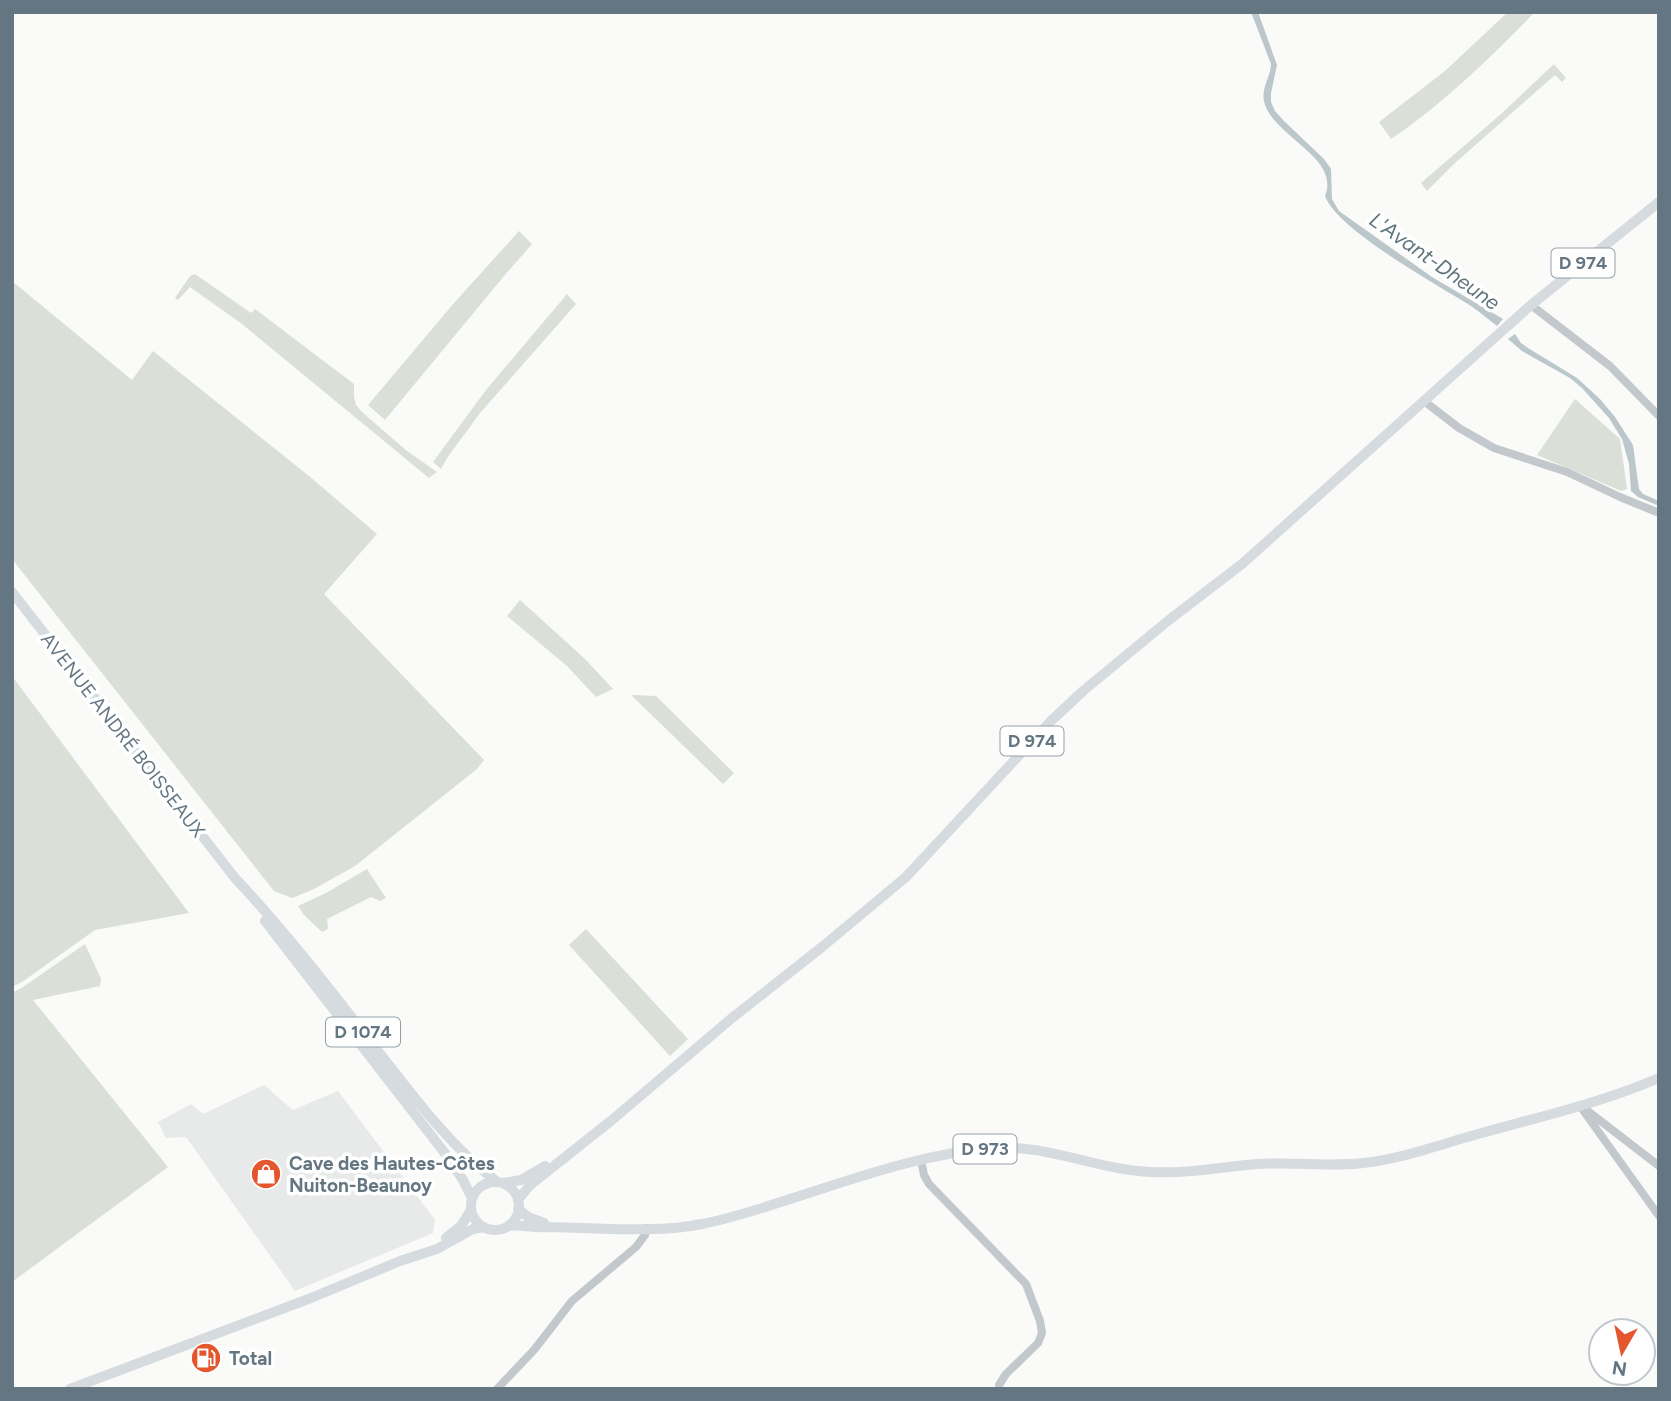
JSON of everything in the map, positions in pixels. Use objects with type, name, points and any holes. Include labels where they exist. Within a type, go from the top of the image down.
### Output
[{"type":"main road","name":"D 974","points":[[518,1204],[530,1185],[906,877],[1051,721],[1149,636],[1241,564],[1531,305],[1659,202]]},
{"type":"main road","name":"AVENUE ANDRÉ BOISSEAUX","points":[[12,592],[444,1152],[472,1198]]},
{"type":"main road","name":"AVENUE ANDRÉ BOISSEAUX","points":[[234,878],[300,954],[428,1115],[462,1150],[500,1182]]},
{"type":"main road","name":"D 973","points":[[508,1226],[518,1224],[539,1227],[646,1228],[681,1227],[713,1222],[896,1165],[979,1149],[1011,1147],[1035,1150],[1114,1168],[1149,1172],[1278,1163],[1362,1164],[1580,1106],[1659,1078]]},
{"type":"main road","name":"D 974","points":[[500,1182],[515,1182],[527,1178],[570,1152]]},
{"type":"main road","points":[[500,1182],[513,1190],[518,1204],[515,1218],[508,1226],[496,1230],[484,1227],[475,1220],[471,1210],[472,1198],[481,1185],[500,1182]]},
{"type":"main road","name":"D 973","points":[[518,1204],[528,1217],[558,1226]]},
{"type":"main road","points":[[422,1253],[461,1226],[471,1210]]},
{"type":"main road","points":[[70,1389],[289,1307],[437,1249],[473,1229],[484,1227]]},
{"type":"street","points":[[1531,305],[1610,366],[1659,416]]},
{"type":"street","points":[[1424,401],[1459,428],[1494,448],[1567,472],[1659,513]]},
{"type":"street","points":[[1580,1106],[1659,1166]]},
{"type":"street","points":[[1580,1106],[1659,1216]]},
{"type":"street","points":[[921,1160],[929,1184],[1026,1284],[1040,1321],[1042,1333],[1038,1343],[1006,1374],[999,1389]]},
{"type":"street","points":[[497,1389],[534,1350],[572,1301],[636,1247],[645,1235],[646,1228]]},
{"type":"shaded area","points":[[1251,12],[1258,12],[1277,65],[1271,102],[1275,111],[1331,169],[1332,199],[1339,211],[1432,277],[1503,319],[1497,326],[1471,306],[1390,256],[1348,225],[1333,210],[1325,196],[1327,182],[1323,170],[1315,158],[1269,114],[1264,101],[1264,91],[1271,64]]},
{"type":"shaded area","points":[[1508,12],[1535,12],[1466,79],[1391,139],[1379,122],[1445,71]]},
{"type":"shaded area","points":[[1554,64],[1566,78],[1562,82],[1555,75],[1427,191],[1421,183]]},
{"type":"shaded area","points":[[519,231],[532,244],[385,420],[368,405]]},
{"type":"shaded area","points":[[195,274],[251,313],[255,309],[354,384],[356,405],[363,413],[407,451],[437,472],[429,478],[242,324],[190,287],[178,300],[175,298],[190,276]]},
{"type":"shaded area","points":[[12,281],[132,380],[153,351],[377,534],[324,594],[484,760],[477,769],[355,866],[314,889],[292,898],[274,891],[12,559]]},
{"type":"shaded area","points":[[567,294],[576,304],[480,413],[441,469],[433,462],[486,390]]},
{"type":"shaded area","points":[[1515,334],[1521,343],[1577,378],[1600,399],[1633,445],[1639,489],[1643,494],[1659,501],[1659,506],[1631,491],[1629,464],[1622,439],[1609,418],[1570,378],[1522,351],[1508,339]]},
{"type":"shaded area","points":[[1575,399],[1620,439],[1627,489],[1621,491],[1537,455]]},
{"type":"shaded area","points":[[520,600],[584,658],[613,689],[596,697],[567,666],[507,616]]},
{"type":"shaded area","points":[[12,676],[189,913],[95,930],[12,987]]},
{"type":"shaded area","points":[[631,695],[656,696],[734,773],[723,784]]},
{"type":"shaded area","points":[[367,869],[386,898],[380,901],[371,897],[327,919],[328,929],[322,932],[298,906],[326,893]]},
{"type":"shaded area","points":[[586,929],[688,1039],[670,1056],[569,945]]},
{"type":"shaded area","points":[[85,944],[101,979],[100,986],[33,1000],[168,1167],[12,1282],[12,993]]},
{"type":"shaded area","points":[[264,1085],[293,1110],[338,1091],[435,1220],[433,1233],[295,1291],[186,1137],[166,1138],[158,1122],[191,1104],[203,1114]]},
{"type":"place","name":"Cave des Hautes-Côtes Nuiton-Beaunoy","points":[[266,1174]]},
{"type":"place","name":"Total","points":[[206,1358]]},
{"type":"water label","name":"L'Avant-Dheune","points":[[1435,261]]}]
